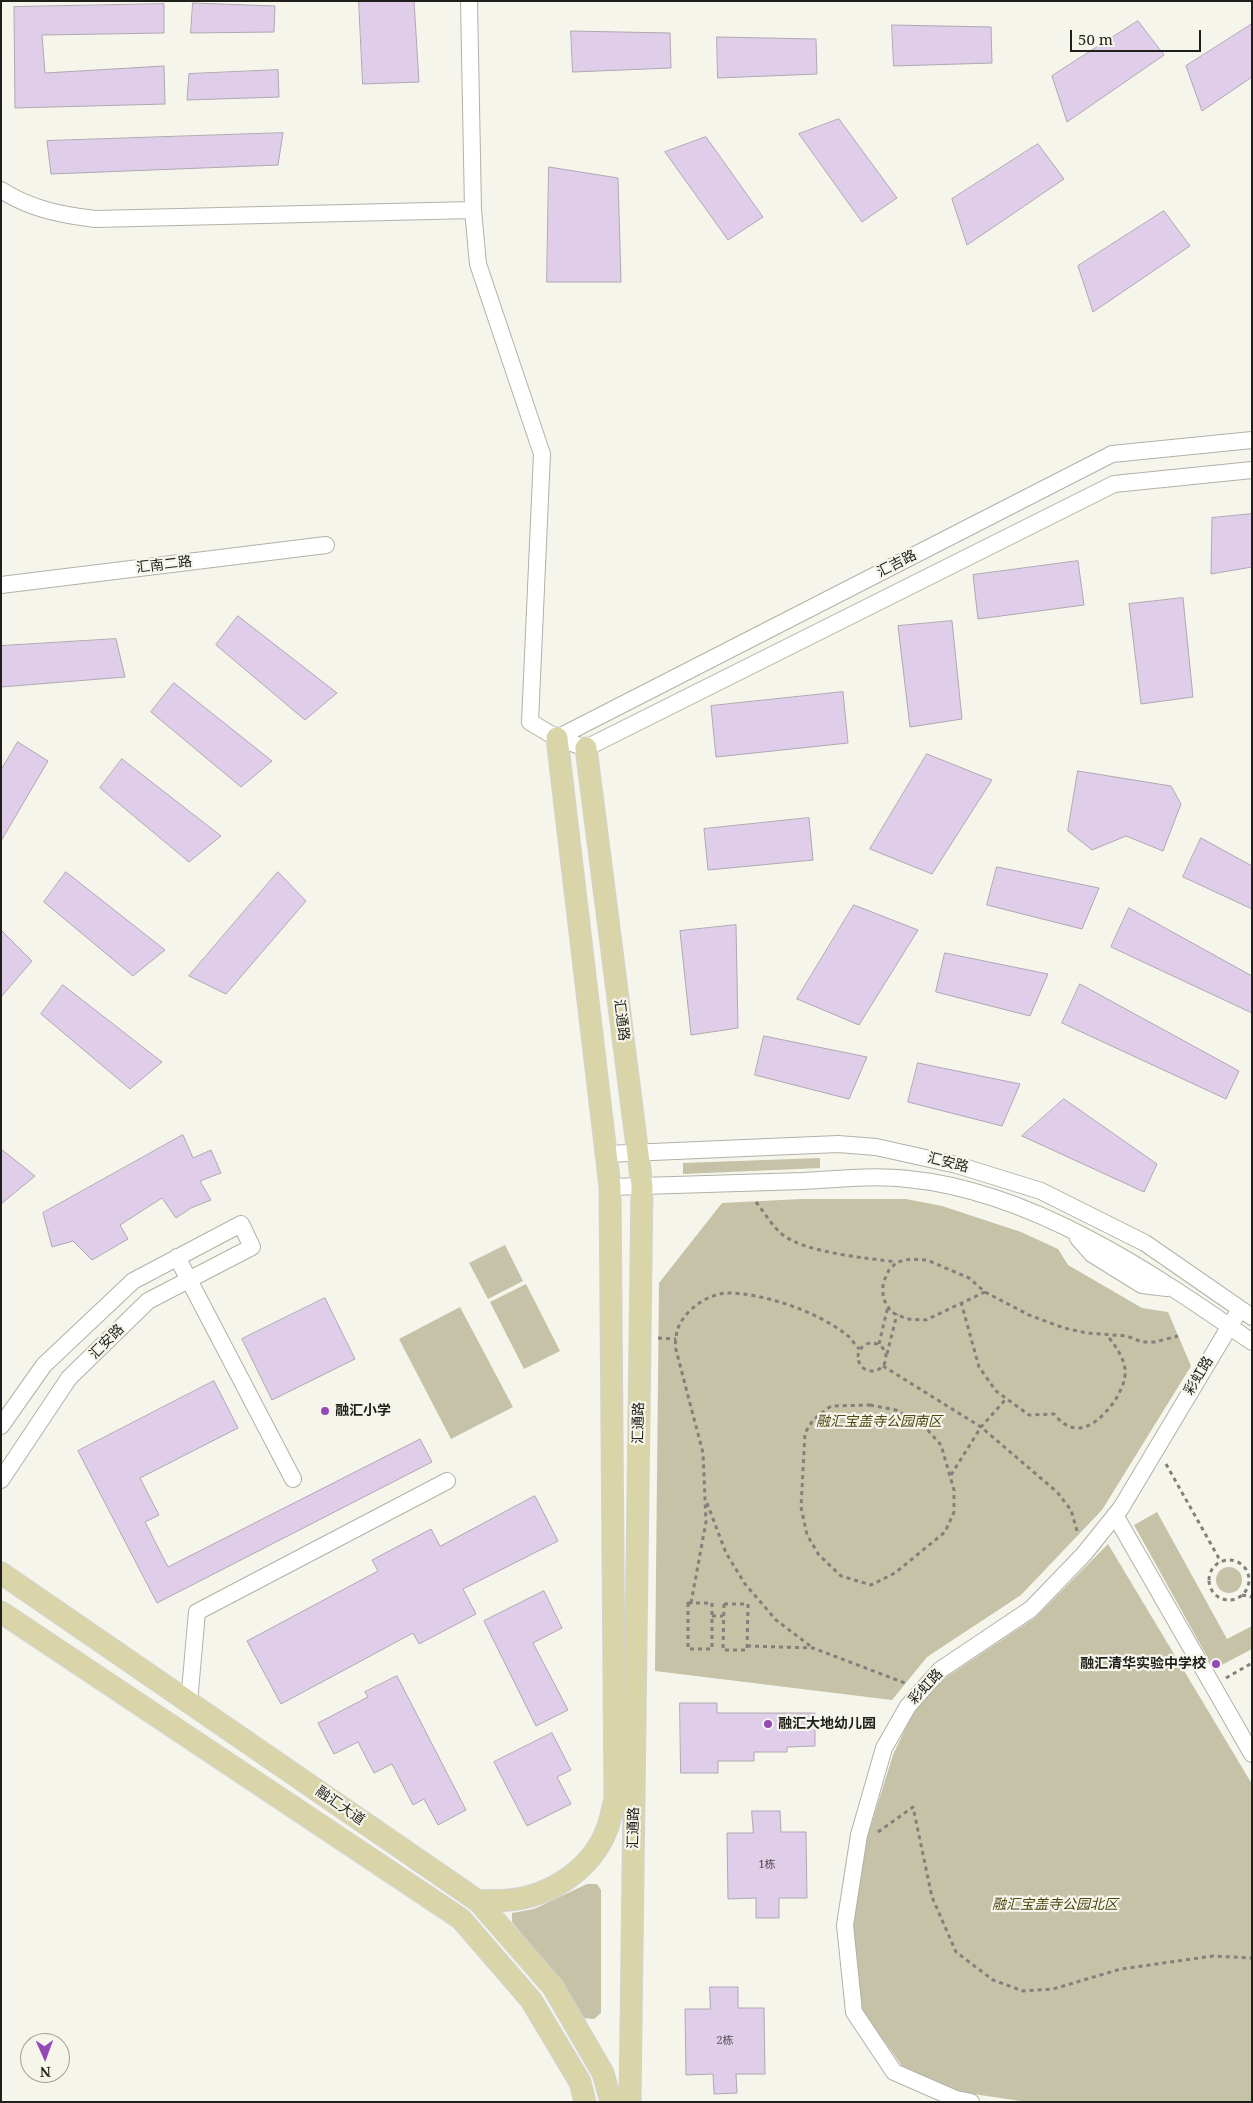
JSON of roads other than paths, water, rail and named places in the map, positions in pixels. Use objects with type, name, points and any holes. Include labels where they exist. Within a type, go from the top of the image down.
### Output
[{"type":"main road","name":"汇通路","points":[[478,1901],[510,1900],[533,1894],[568,1879],[593,1855],[607,1829],[615,1799],[610,1187],[557,738]]},
{"type":"main road","name":"汇通路","points":[[586,748],[642,1186],[630,2102]]},
{"type":"main road","name":"融汇大道","points":[[1,1573],[478,1901],[553,1986],[603,2073],[611,2102]]},
{"type":"main road","name":"融汇大道","points":[[1,1612],[461,1919],[531,2000],[580,2082],[585,2102]]},
{"type":"street","points":[[469,1],[473,210],[478,264],[542,454],[530,722],[557,738],[586,748]]},
{"type":"street","points":[[1,190],[15,200],[57,214],[96,219],[473,210]]},
{"type":"street","name":"汇吉路","points":[[557,738],[1112,454],[1252,440]]},
{"type":"street","name":"汇吉路","points":[[586,748],[1114,484],[1252,470]]},
{"type":"street","name":"汇南二路","points":[[1,585],[326,545]]},
{"type":"street","name":"汇安路","points":[[606,1154],[638,1151],[838,1144],[876,1147],[957,1165],[1041,1191],[1145,1243],[1246,1313]]},
{"type":"street","name":"汇安路","points":[[610,1187],[907,1178],[949,1185],[1029,1209],[1074,1232],[1133,1263],[1252,1342]]},
{"type":"street","name":"汇安路","points":[[1,1426],[44,1365],[133,1281],[241,1224],[252,1248],[148,1301],[70,1378],[1,1480]]},
{"type":"street","points":[[177,1257],[294,1479]]},
{"type":"street","name":"彩虹路","points":[[971,2102],[956,2099],[894,2072],[854,2012],[845,1925],[857,1846],[884,1748],[908,1706],[940,1670],[1031,1609],[1084,1554],[1115,1515],[1229,1326],[1246,1313]]},
{"type":"street","points":[[189,1702],[197,1612],[447,1481]]},
{"type":"street","points":[[1115,1515],[1252,1754]]},
{"type":"place","name":"融汇小学","points":[[325,1411]]},
{"type":"place","name":"融汇清华实验中学校","points":[[1216,1664]]},
{"type":"place","name":"融汇大地幼儿园","points":[[768,1724]]},
{"type":"park label","name":"融汇宝盖寺公园南区","points":[[879,1422]]},
{"type":"park label","name":"融汇宝盖寺公园北区","points":[[1055,1905]]}]
